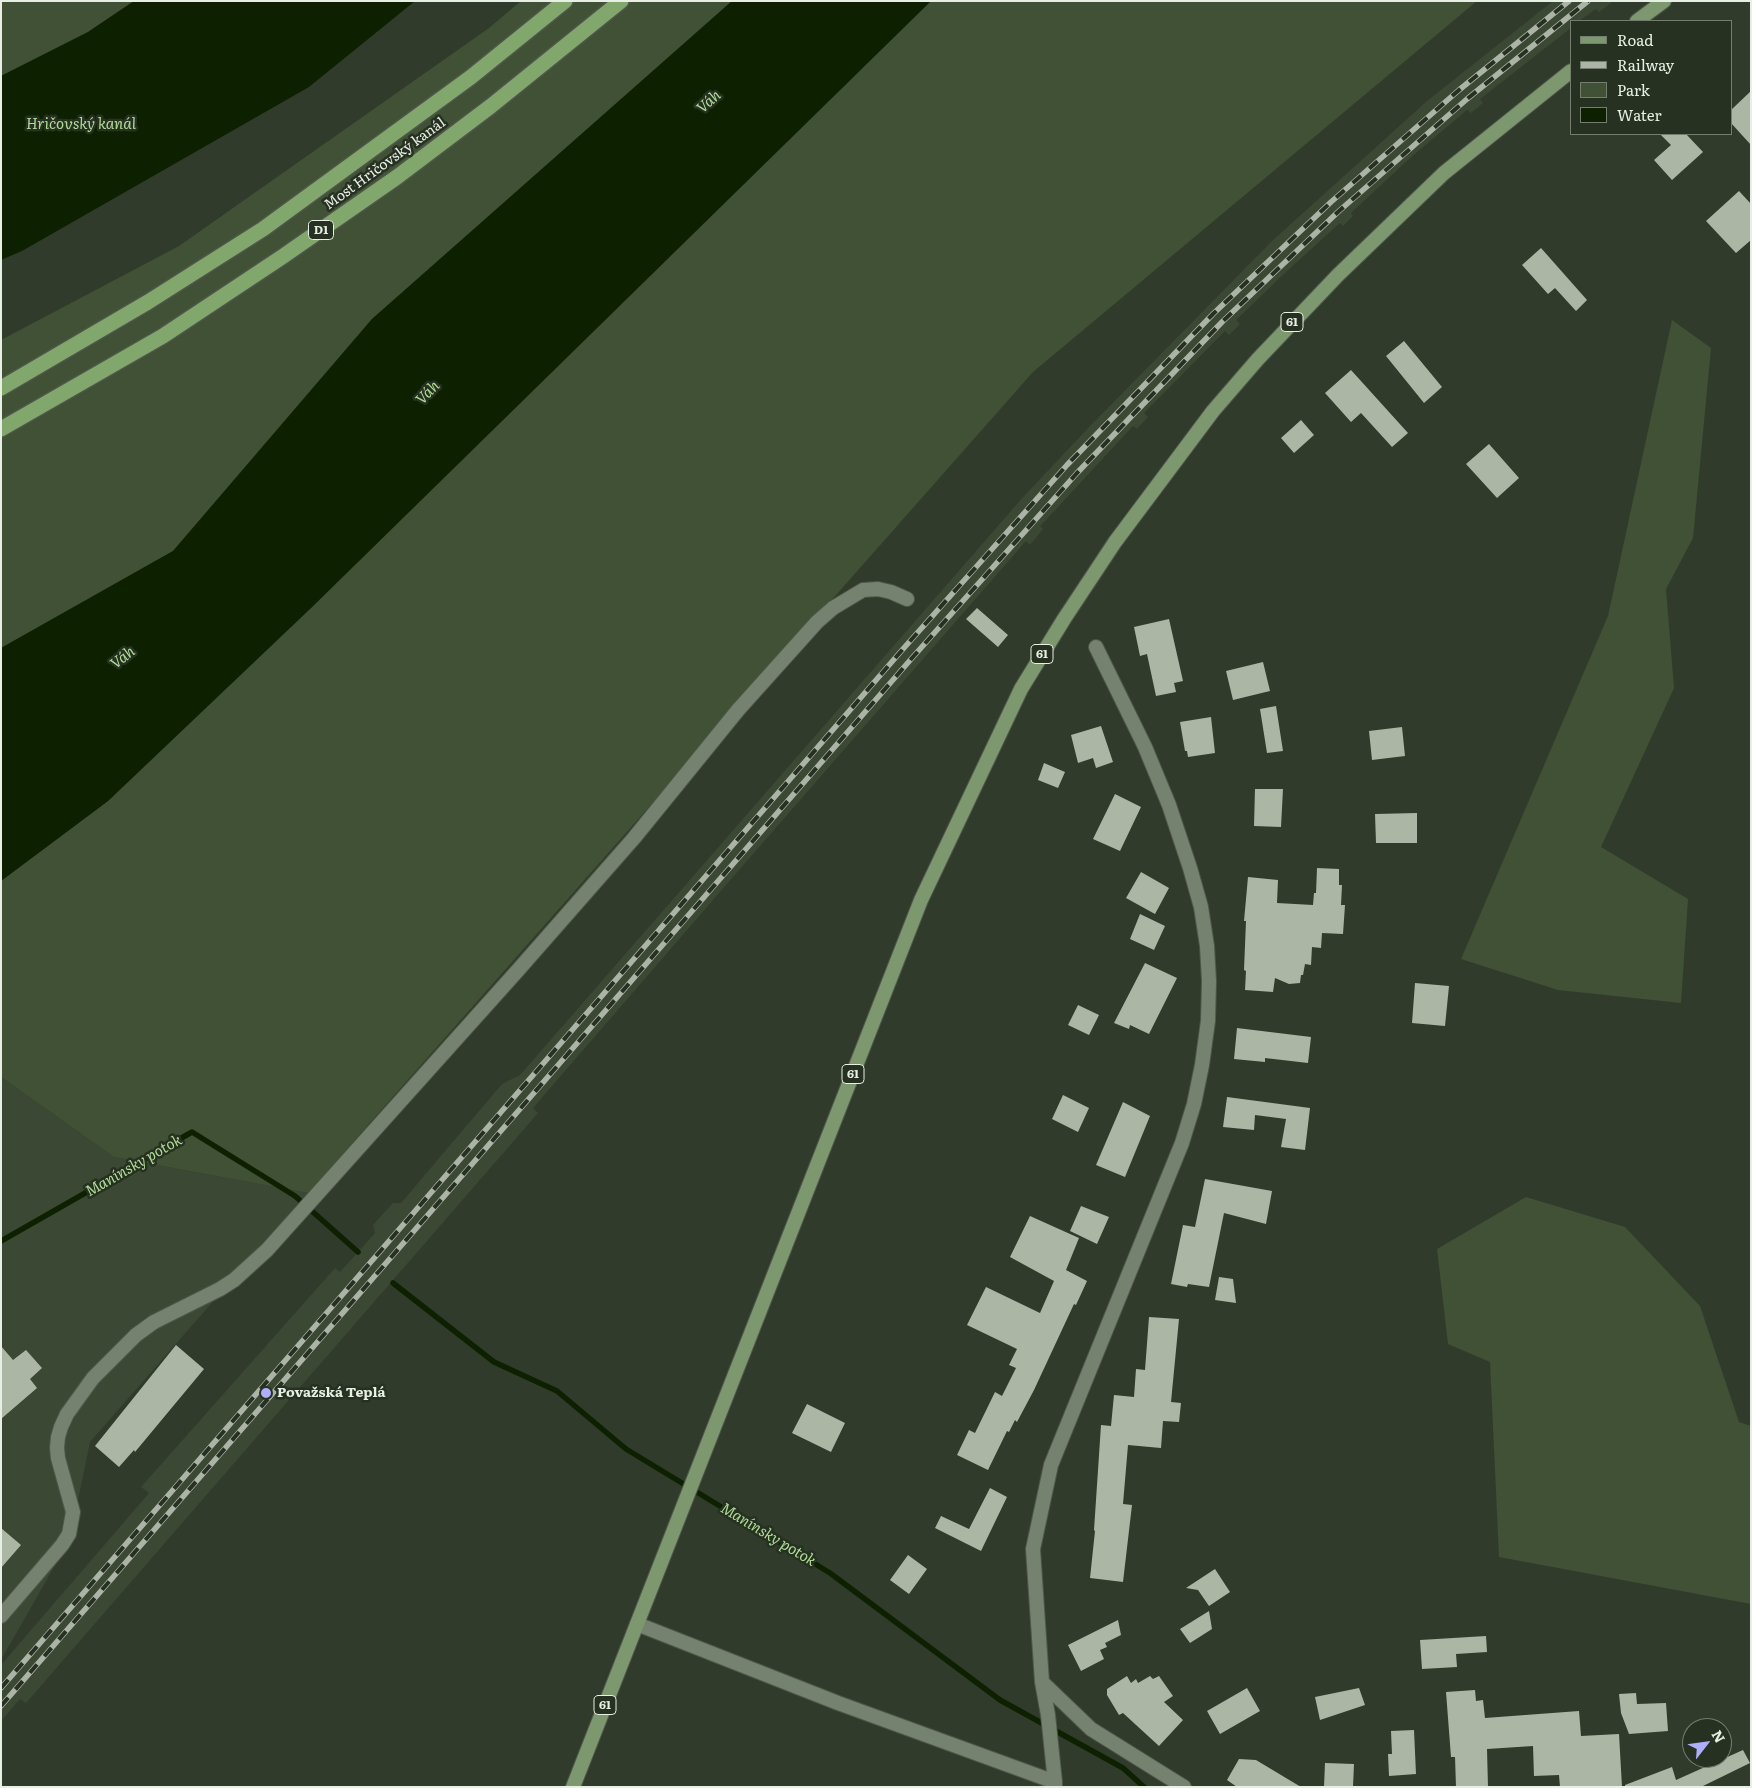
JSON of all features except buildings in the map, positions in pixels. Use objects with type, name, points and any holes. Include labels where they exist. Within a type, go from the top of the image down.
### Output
[{"type":"highway","name":"Most Hričovský kanál","points":[[1,388],[148,302],[263,228],[471,77],[565,1]]},
{"type":"highway","name":"Most Hričovský kanál","points":[[1,429],[164,336],[282,257],[436,147],[498,100],[621,1]]},
{"type":"main road","points":[[1638,20],[1664,1]]},
{"type":"main road","name":"61","points":[[573,1787],[921,900],[1021,689],[1115,542],[1171,465],[1213,411],[1292,322],[1444,173],[1570,72]]},
{"type":"street","points":[[1,1616],[62,1545],[69,1534],[72,1512],[58,1458],[58,1437],[67,1414],[93,1378],[136,1335],[154,1322],[208,1296],[234,1280],[267,1250],[627,846],[738,710],[817,622],[833,608],[863,590],[878,589],[891,592],[907,600]]},
{"type":"street","points":[[637,1624],[1055,1784],[1048,1715],[1042,1682],[1033,1548],[1051,1465],[1182,1143],[1194,1104],[1202,1066],[1208,1020],[1210,981],[1207,946],[1200,907],[1190,868],[1169,805],[1144,747],[1096,647]]},
{"type":"street","points":[[1042,1682],[1091,1730],[1184,1787]]},
{"type":"shaded area","points":[[1553,1],[1610,1],[1611,3],[1599,12],[1596,9],[1580,20],[1570,20],[1570,29],[1480,99],[1483,103],[1471,113],[1467,110],[1409,159],[1351,213],[1353,216],[1343,226],[1340,223],[1286,272],[1236,320],[1240,324],[1229,335],[1225,331],[1144,413],[1148,417],[1137,429],[1133,426],[1040,526],[1043,529],[1030,545],[1026,541],[733,877],[533,1108],[538,1113],[26,1703],[20,1699],[1,1721],[1,1665],[149,1493],[141,1487],[335,1268],[340,1272],[358,1252],[375,1233],[373,1225],[393,1203],[401,1203],[502,1084],[520,1075],[1024,496],[1272,241],[1427,101]]},
{"type":"shaded area","points":[[1,1077],[114,1157],[308,1193],[90,1442],[70,1539],[1,1660]]},
{"type":"green space","points":[[1,1],[134,1],[88,32],[1,76]]},
{"type":"green space","points":[[521,1],[732,1],[372,319],[173,551],[1,648],[1,340],[179,246],[489,28]]},
{"type":"green space","points":[[931,1],[1477,1],[1033,372],[308,1193],[114,1157],[1,1077],[1,881],[108,801],[311,608]]},
{"type":"green space","points":[[1672,320],[1711,348],[1693,538],[1666,589],[1674,688],[1601,847],[1688,899],[1681,1003],[1558,990],[1461,959],[1608,616]]},
{"type":"green space","points":[[1526,1197],[1625,1227],[1700,1306],[1739,1422],[1751,1426],[1751,1604],[1499,1557],[1490,1362],[1448,1344],[1437,1249]]},
{"type":"water","name":"Hričovský kanál","points":[[134,1],[415,1],[309,87],[22,251],[1,260],[1,76],[88,32]]},
{"type":"water","name":"Váh","points":[[732,1],[931,1],[311,608],[108,801],[1,881],[1,648],[173,551],[372,319]]},
{"type":"waterway","name":"Manínsky potok","points":[[1,1241],[192,1132],[295,1196],[358,1252]]},
{"type":"waterway","name":"Manínsky potok","points":[[393,1283],[494,1362],[557,1391],[626,1449],[830,1573],[1000,1700],[1123,1768],[1144,1787]]},
{"type":"railway","points":[[1,1688],[903,649],[1067,465],[1213,314],[1331,202],[1459,90],[1569,1]]},
{"type":"railway","points":[[1,1706],[912,658],[1077,473],[1222,322],[1339,211],[1467,99],[1588,1]]},
{"type":"place","name":"Považská Teplá","points":[[266,1393]]}]
